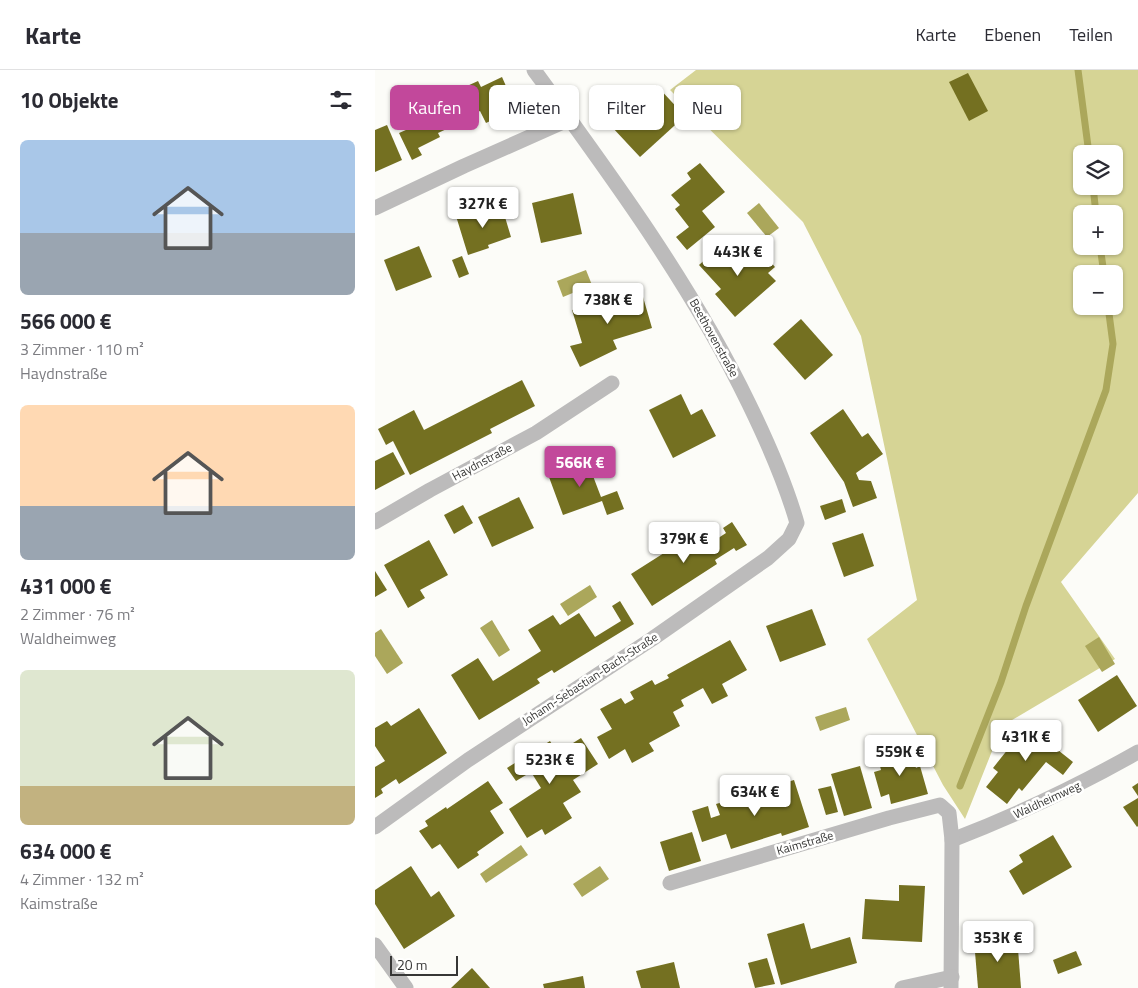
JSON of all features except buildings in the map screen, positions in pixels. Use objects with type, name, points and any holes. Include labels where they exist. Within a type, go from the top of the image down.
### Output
[{"type":"street","name":"Beethovenstraße","points":[[534,70],[545,85]]},
{"type":"street","points":[[375,208],[545,130]]},
{"type":"street","name":"Beethovenstraße","points":[[578,130],[633,208],[701,314],[735,375],[771,449],[789,493],[797,523]]},
{"type":"street","name":"Haydnstraße","points":[[375,522],[536,433],[611,383]]},
{"type":"street","name":"Johann-Sebastian-Bach-Straße","points":[[375,827],[468,760],[652,639],[768,558],[789,539],[797,523]]},
{"type":"street","name":"Waldheimweg","points":[[952,840],[994,824],[1089,780],[1138,752]]},
{"type":"street","name":"Kaimstraße","points":[[670,883],[889,818],[940,805],[949,813],[952,840]]},
{"type":"street","points":[[902,988],[951,982],[952,840]]},
{"type":"street","points":[[375,944],[405,988]]},
{"type":"shaded area","points":[[696,70],[1138,70],[1138,493],[1061,582],[1115,659],[1002,726],[965,819],[943,785],[867,639],[917,600],[861,336],[803,222],[710,130],[741,130],[741,85],[676,85]]},
{"type":"shaded area","points":[[759,203],[779,228],[767,237],[747,213]]},
{"type":"shaded area","points":[[586,270],[592,285],[563,297],[557,281]]},
{"type":"shaded area","points":[[590,585],[597,597],[568,616],[560,604]]},
{"type":"shaded area","points":[[492,620],[510,650],[499,657],[480,628]]},
{"type":"shaded area","points":[[381,629],[403,663],[387,674],[375,656],[375,633]]},
{"type":"shaded area","points":[[1099,637],[1115,664],[1102,672],[1085,646]]},
{"type":"shaded area","points":[[846,707],[850,720],[820,731],[815,717]]},
{"type":"shaded area","points":[[521,845],[528,855],[486,883],[480,874]]},
{"type":"shaded area","points":[[600,866],[609,879],[582,897],[573,884]]},
{"type":"waterway","points":[[1078,70],[1088,145]]},
{"type":"waterway","points":[[1094,195],[1095,205]]},
{"type":"waterway","points":[[1101,255],[1103,265]]},
{"type":"waterway","points":[[960,786],[1001,682],[1026,606],[1106,390],[1113,344],[1109,315]]}]
